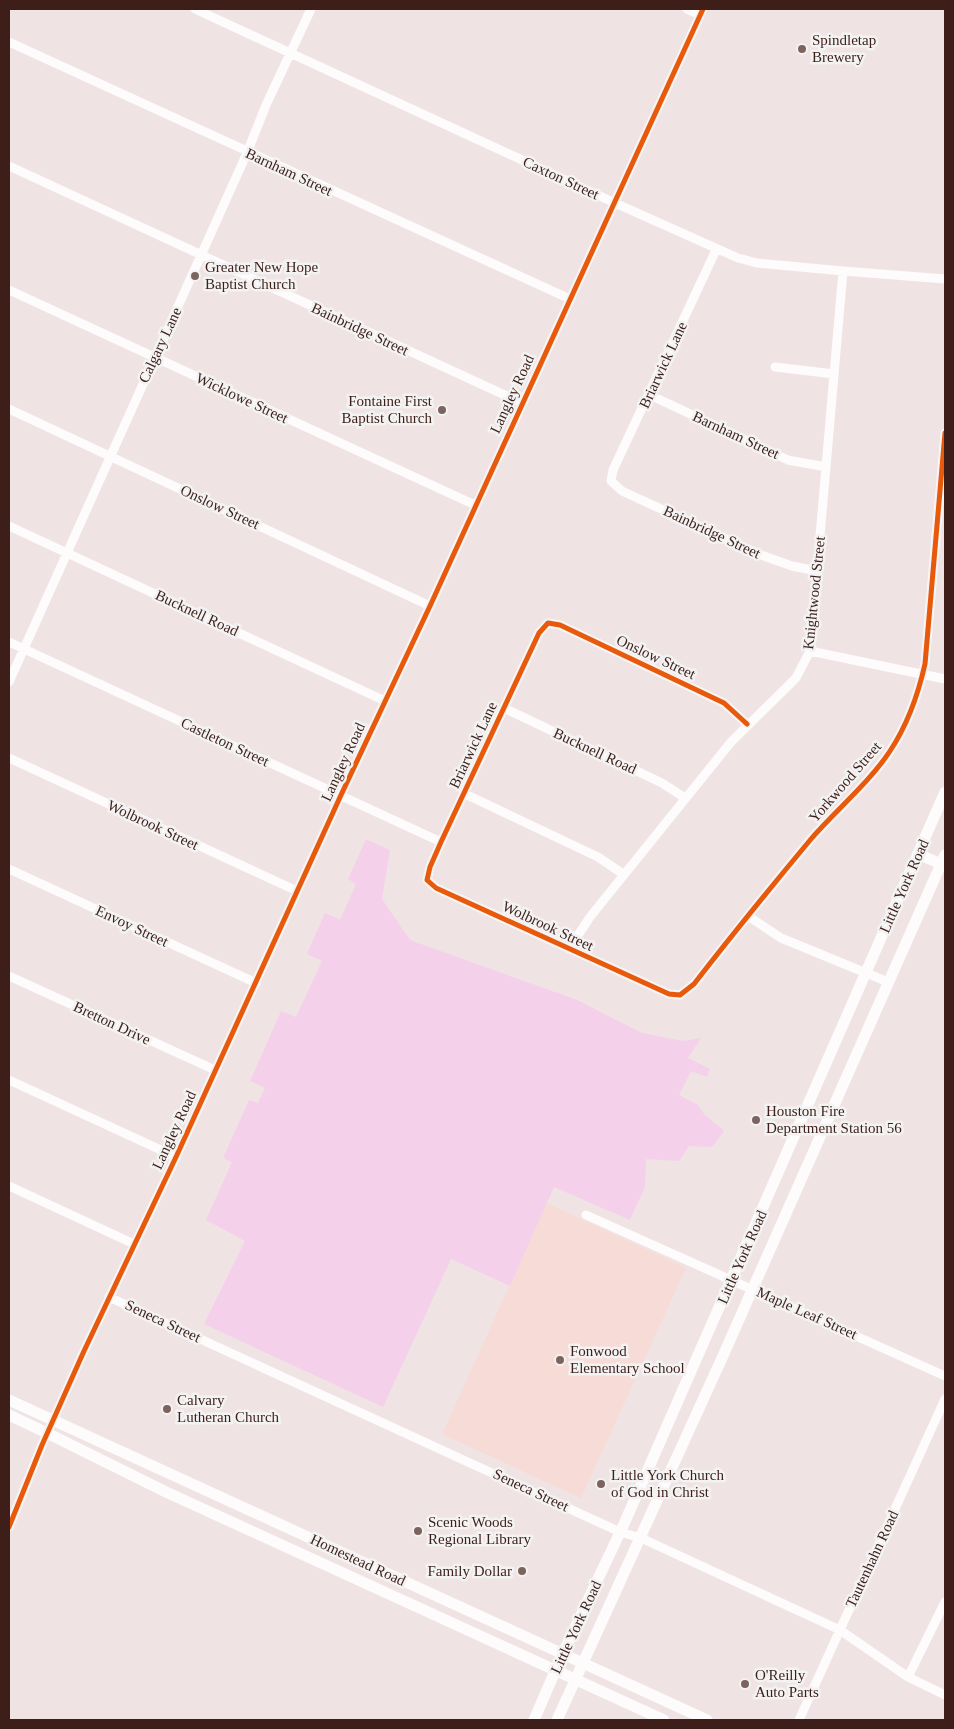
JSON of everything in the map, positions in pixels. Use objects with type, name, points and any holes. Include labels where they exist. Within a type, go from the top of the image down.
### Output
[{"type":"main road","name":"Little York Road","points":[[558,1720],[752,1289],[796,1161],[810,1130],[867,973],[945,792]]},
{"type":"main road","points":[[918,854],[943,860]]},
{"type":"main road","name":"Little York Road","points":[[534,1720],[732,1279],[796,1161],[810,1130],[888,982],[943,860]]},
{"type":"main road","name":"Homestead Road","points":[[9,1400],[707,1720]]},
{"type":"main road","name":"Homestead Road","points":[[9,1416],[166,1492],[664,1720]]},
{"type":"main road","points":[[166,1492],[172,1475]]},
{"type":"main road","points":[[411,1603],[418,1588]]},
{"type":"street","name":"Caxton Street","points":[[195,9],[716,250],[738,258],[757,263],[945,279]]},
{"type":"street","name":"Calgary Lane","points":[[9,682],[247,153],[266,105],[311,9]]},
{"type":"street","points":[[687,9],[701,12]]},
{"type":"street","name":"Langley Road","points":[[9,1527],[47,1433],[109,1297],[176,1157],[341,795],[430,606],[701,12]]},
{"type":"street","name":"Barnham Street","points":[[9,42],[570,300]]},
{"type":"street","name":"Bainbridge Street","points":[[9,166],[522,403]]},
{"type":"street","name":"Briarwick Lane","points":[[611,481],[613,470],[650,395],[716,250]]},
{"type":"street","name":"Knightwood Street","points":[[569,949],[590,917],[623,874],[685,798],[747,724],[796,678],[810,651],[843,271]]},
{"type":"street","name":"Wicklowe Street","points":[[9,290],[475,505]]},
{"type":"street","points":[[776,368],[834,374]]},
{"type":"street","name":"Barnham Street","points":[[650,395],[788,460],[826,467]]},
{"type":"street","name":"Onslow Street","points":[[9,409],[430,606]]},
{"type":"street","name":"Yorkwood Street","points":[[662,991],[680,996],[694,984],[830,816],[864,783],[889,752],[910,716],[923,675],[945,433]]},
{"type":"street","name":"Bainbridge Street","points":[[611,481],[622,491],[761,555],[792,566],[817,571]]},
{"type":"street","name":"Bucknell Road","points":[[9,526],[385,701]]},
{"type":"street","name":"Briarwick Lane","points":[[427,880],[430,867],[441,842],[539,632],[548,623]]},
{"type":"street","name":"Onslow Street","points":[[548,623],[560,625],[724,703],[747,724]]},
{"type":"street","name":"Castleton Street","points":[[9,642],[441,842]]},
{"type":"street","points":[[810,651],[945,679]]},
{"type":"street","name":"Bucknell Road","points":[[504,708],[662,783],[685,798]]},
{"type":"street","name":"Wolbrook Street","points":[[9,758],[297,891]]},
{"type":"street","points":[[465,794],[598,857],[623,874]]},
{"type":"street","name":"Envoy Street","points":[[9,869],[256,983]]},
{"type":"street","name":"Wolbrook Street","points":[[427,880],[436,888],[662,991]]},
{"type":"street","points":[[748,916],[781,938],[888,982]]},
{"type":"street","name":"Bretton Drive","points":[[9,976],[215,1070]]},
{"type":"street","points":[[9,1080],[176,1157]]},
{"type":"street","points":[[9,1186],[134,1244]]},
{"type":"street","name":"Maple Leaf Street","points":[[586,1215],[945,1376]]},
{"type":"street","name":"Seneca Street","points":[[109,1297],[620,1532],[641,1538],[840,1630],[908,1677],[945,1695]]},
{"type":"street","name":"Tautenhahn Road","points":[[799,1720],[945,1398]]},
{"type":"street","points":[[908,1677],[945,1602]]},
{"type":"shaded area","points":[[366,839],[390,850],[382,899],[410,940],[577,1000],[642,1033],[683,1041],[701,1038],[688,1058],[710,1069],[707,1077],[691,1071],[679,1095],[698,1105],[704,1114],[724,1131],[712,1147],[689,1146],[679,1161],[646,1159],[645,1187],[630,1220],[554,1187],[510,1286],[451,1259],[383,1407],[204,1324],[245,1241],[206,1220],[232,1162],[223,1158],[249,1100],[258,1103],[265,1088],[250,1081],[281,1011],[296,1017],[322,961],[307,954],[325,913],[340,920],[356,884],[348,879]]},
{"type":"shaded area","name":"Fonwood Elementary School","points":[[547,1203],[686,1268],[581,1498],[442,1434]]},
{"type":"cycle path","points":[[9,1527],[42,1445],[84,1351],[176,1157],[703,9]]},
{"type":"cycle path","points":[[747,724],[724,703],[560,625],[548,623],[539,633],[441,842],[430,867],[427,880],[436,888],[669,994],[680,995],[694,984],[811,839],[882,763],[907,720],[916,698],[925,664],[945,433]]},
{"type":"place","name":"Spindletap Brewery","points":[[802,49]]},
{"type":"place","name":"Greater New Hope Baptist Church","points":[[195,276]]},
{"type":"place","name":"Fontaine First Baptist Church","points":[[442,410]]},
{"type":"place","name":"Houston Fire Department Station 56","points":[[756,1120]]},
{"type":"place","name":"Fonwood Elementary School","points":[[560,1360]]},
{"type":"place","name":"Calvary Lutheran Church","points":[[167,1409]]},
{"type":"place","name":"Little York Church of God in Christ","points":[[601,1484]]},
{"type":"place","name":"Scenic Woods Regional Library","points":[[418,1531]]},
{"type":"place","name":"Family Dollar","points":[[522,1571]]},
{"type":"place","name":"O'Reilly Auto Parts","points":[[745,1684]]}]
